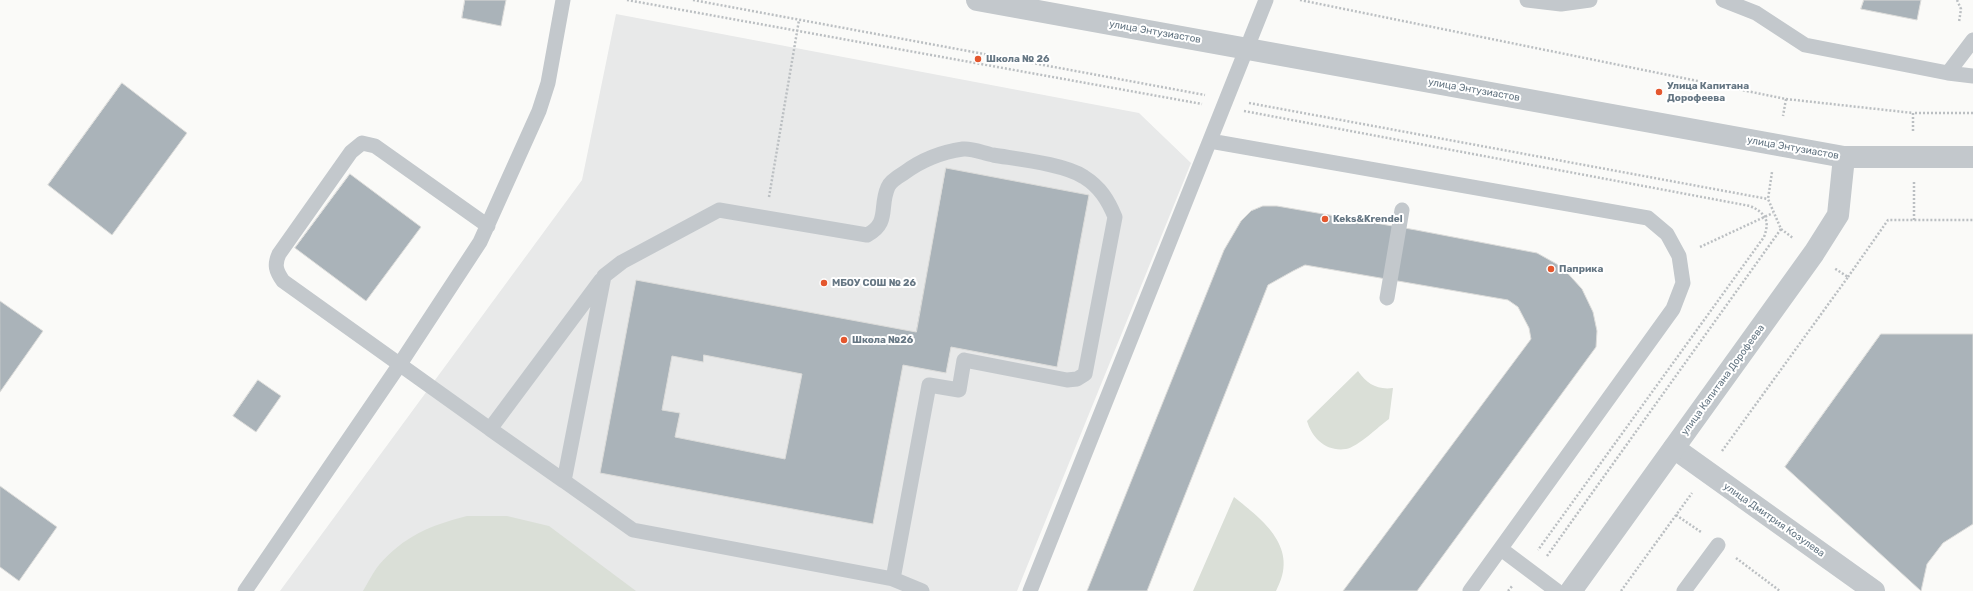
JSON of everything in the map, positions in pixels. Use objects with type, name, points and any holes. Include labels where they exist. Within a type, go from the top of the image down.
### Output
[{"type":"street","name":"улица Энтузиастов","points":[[977,0],[1844,157],[1973,157]]},
{"type":"street","name":"улица Капитана Дорофеева","points":[[1571,591],[1814,253],[1838,215],[1844,157]]},
{"type":"street","name":"улица Дмитрия Козулева","points":[[1674,448],[1874,591]]},
{"type":"lane","points":[[245,591],[400,364],[476,249],[488,226],[539,111],[548,83],[563,0]]},
{"type":"lane","points":[[1030,591],[1266,0]]},
{"type":"lane","points":[[1527,0],[1561,4],[1590,0]]},
{"type":"lane","points":[[1723,0],[1756,13],[1805,45],[1948,73],[1973,76]]},
{"type":"lane","points":[[1948,73],[1973,40]]},
{"type":"lane","points":[[1210,142],[1648,218],[1667,234],[1679,256],[1683,284],[1673,309],[1501,550],[1470,591]]},
{"type":"lane","points":[[488,226],[375,146],[362,143],[351,152],[279,254],[275,263],[276,272],[283,281],[633,530],[892,579],[922,591]]},
{"type":"lane","points":[[490,429],[604,276],[614,267],[717,210],[724,209],[867,235],[881,225],[888,186],[904,173],[920,163],[938,155],[964,149],[1062,168],[1083,176],[1100,190],[1110,204],[1115,217],[1085,374],[1077,379],[1067,380],[964,360],[959,390],[929,384],[892,579]]},
{"type":"lane","points":[[1388,298],[1402,210]]},
{"type":"lane","points":[[564,481],[604,276]]},
{"type":"lane","points":[[1684,591],[1718,545]]},
{"type":"lane","points":[[1501,550],[1557,591]]},
{"type":"path","points":[[627,0],[797,32],[1224,108],[1750,206],[1759,210],[1765,217],[1768,228],[1764,238],[1530,571]]},
{"type":"path","points":[[1300,0],[1311,1],[1786,99],[1913,113]]},
{"type":"path","points":[[766,217],[799,20]]},
{"type":"path","points":[[1783,116],[1786,99]]},
{"type":"path","points":[[1772,172],[1768,199],[1773,213],[1781,229],[1797,240]]},
{"type":"path","points":[[1679,256],[1773,213]]},
{"type":"path","points":[[1621,591],[1848,278],[1888,220],[1973,220]]},
{"type":"path","points":[[1508,591],[1530,571],[1781,229]]},
{"type":"path","points":[[1831,266],[1848,278]]},
{"type":"shaded area","name":"МБОУ СОШ № 26","points":[[616,14],[1139,113],[1191,163],[1017,591],[280,591],[582,180]]},
{"type":"shaded area","points":[[1358,371],[1369,383],[1377,387],[1393,388],[1389,419],[1351,447],[1339,449],[1326,446],[1312,433],[1307,421]]},
{"type":"shaded area","points":[[1234,497],[1267,526],[1281,549],[1284,562],[1282,576],[1276,591],[1193,591]]},
{"type":"shaded area","points":[[467,516],[507,516],[549,526],[636,591],[363,591],[379,565],[398,546],[430,528]]},
{"type":"building","points":[[465,0],[506,0],[501,26],[462,18]]},
{"type":"building","points":[[1864,0],[1921,0],[1917,20],[1861,9]]},
{"type":"building","points":[[122,83],[187,133],[112,235],[48,185]]},
{"type":"building","name":"Школа №26","points":[[946,168],[1089,195],[1057,367],[951,347],[946,373],[903,365],[873,524],[600,473],[636,280],[916,332]],"holes":[[[704,355],[802,374],[785,459],[675,437],[680,413],[662,410],[672,356],[703,362]]]},
{"type":"building","points":[[350,174],[421,227],[366,301],[295,248]]},
{"type":"building","points":[[1263,206],[1277,206],[1537,253],[1562,267],[1582,289],[1593,312],[1597,331],[1596,347],[1417,591],[1343,591],[1531,339],[1529,328],[1518,307],[1508,300],[1305,265],[1268,285],[1147,591],[1087,591],[1224,250],[1241,221],[1251,211]]},
{"type":"building","points":[[0,301],[43,331],[0,392]]},
{"type":"building","points":[[1881,334],[1973,334],[1973,524],[1943,543],[1927,564],[1921,591],[1785,467]]},
{"type":"building","points":[[258,380],[281,396],[256,432],[233,416]]},
{"type":"building","points":[[0,486],[57,527],[19,581],[0,567]]},
{"type":"place","name":"Школа № 26","points":[[978,59]]},
{"type":"place","name":"Улица Капитана Дорофеева","points":[[1659,92]]},
{"type":"place","name":"Keks&Krendel","points":[[1325,219]]},
{"type":"place","name":"Паприка","points":[[1551,269]]},
{"type":"place","name":"МБОУ СОШ № 26","points":[[824,283]]},
{"type":"place","name":"Школа №26","points":[[844,340]]}]
